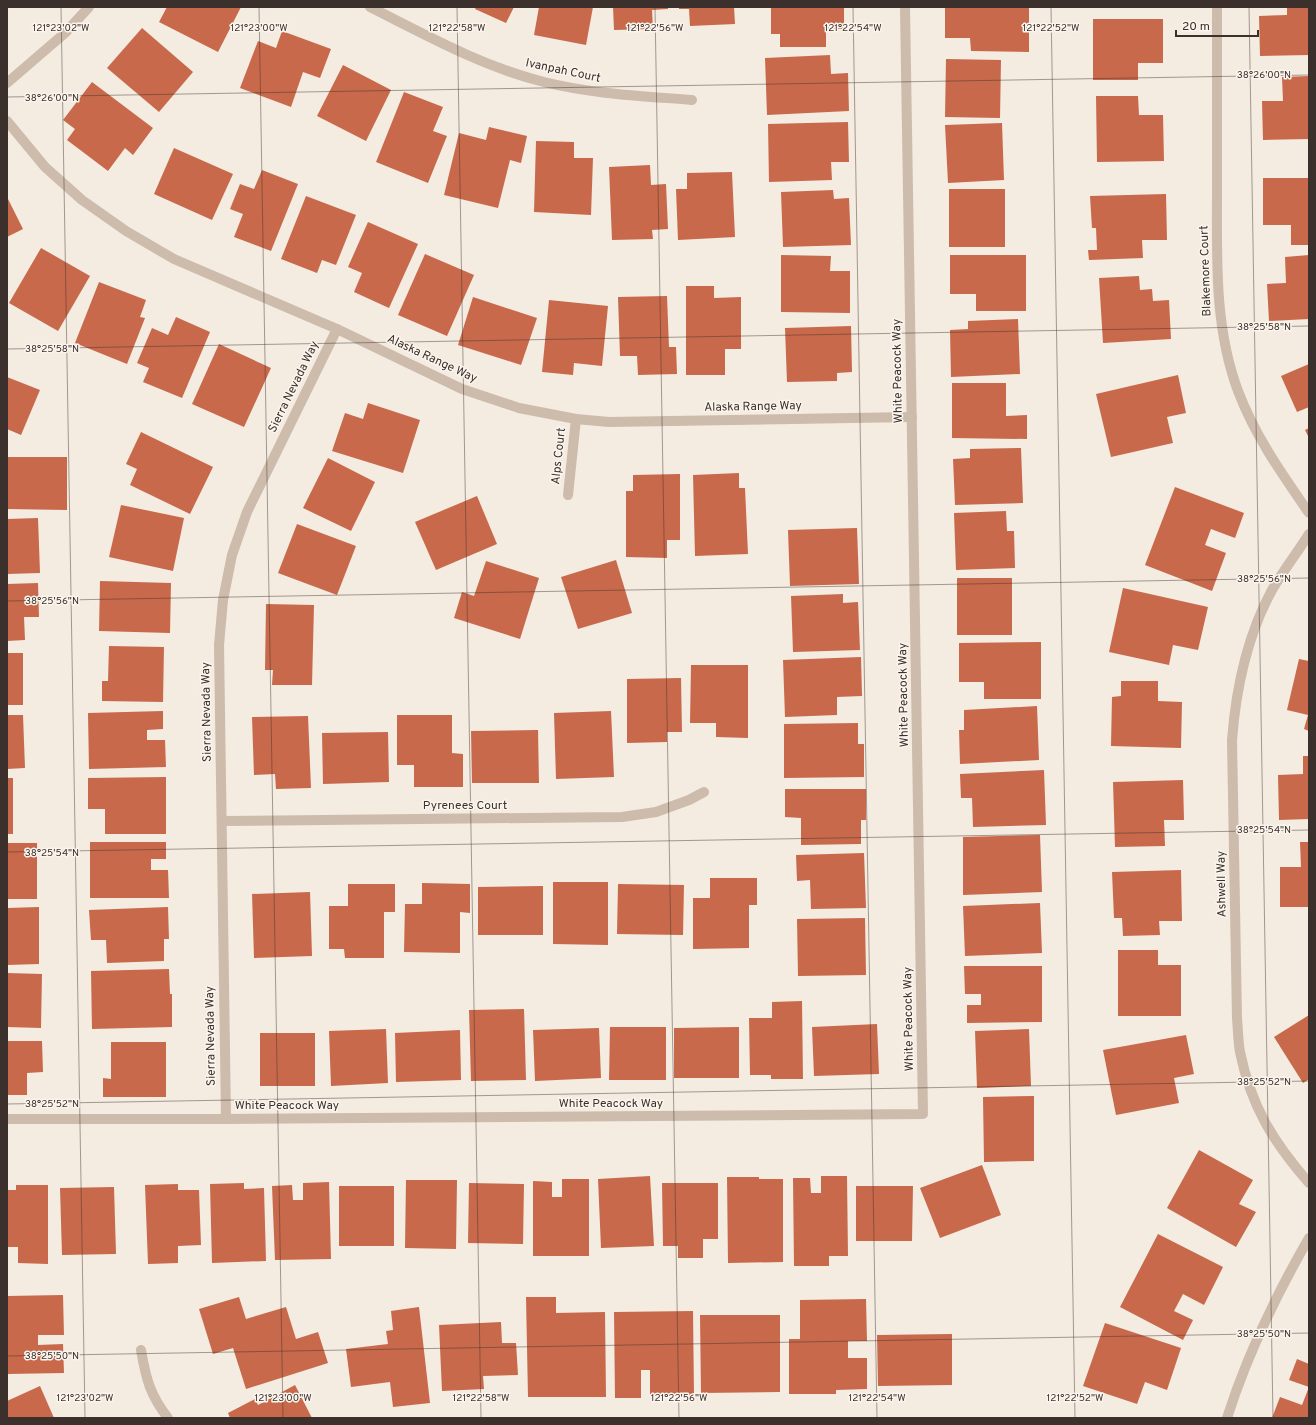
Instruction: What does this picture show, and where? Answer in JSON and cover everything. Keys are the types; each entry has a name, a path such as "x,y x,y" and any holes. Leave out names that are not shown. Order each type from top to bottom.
{"street":[{"path":"7,83 65,33 89,7"},
{"name":"Ivanpah Court","path":"370,7 458,51 515,74 544,82 604,93 692,100"},
{"name":"White Peacock Way","path":"7,1119 923,1114 905,7"},
{"name":"Blakemore Court","path":"1217,7 1217,273 1222,333 1231,369 1249,418 1271,457 1309,513"},
{"name":"Alaska Range Way","path":"7,121 50,171 82,200 126,231 174,258 337,329 462,389 519,408 576,419 609,422 912,417"},
{"name":"Sierra Nevada Way","path":"226,1119 219,645 223,600 232,555 247,512 337,329"},
{"name":"Alps Court","path":"568,495 576,419"},
{"name":"Ashwell Way","path":"1309,534 1272,592 1248,649 1240,678 1232,740 1237,1018 1240,1050 1247,1081 1258,1111 1274,1140 1309,1183"},
{"name":"Pyrenees Court","path":"222,821 622,818 656,812 689,800 704,792"},
{"path":"1227,1418 1260,1332 1278,1294 1309,1238"},
{"path":"141,1350 146,1378 157,1404 168,1418"}],"building":[{"path":"167,7 241,7 218,52 159,22"},
{"path":"476,7 514,7 506,23 475,9"},
{"path":"539,7 593,7 586,45 534,35"},
{"path":"613,7 668,7 668,9 652,10 653,29 614,30"},
{"path":"679,7 734,7 735,24 690,26 689,9 679,9"},
{"path":"771,7 844,7 844,29 826,29 826,47 780,47 780,34 771,34"},
{"path":"945,7 1029,7 1029,52 971,51 970,38 945,38"},
{"path":"1287,7 1309,7 1309,55 1260,56 1259,16 1287,15"},
{"path":"1093,19 1163,19 1163,63 1138,63 1138,80 1093,80"},
{"path":"142,28 193,72 159,112 107,68"},
{"path":"282,31 331,49 320,78 303,72 291,107 240,88 258,41 276,48"},
{"path":"830,55 831,74 848,73 849,111 767,115 765,58"},
{"path":"946,59 1001,60 1000,118 945,117"},
{"path":"343,65 391,90 366,141 317,116"},
{"path":"1309,76 1309,139 1263,140 1262,101 1283,101 1282,77"},
{"path":"92,82 153,128 133,155 125,148 108,171 67,140 75,129 63,120"},
{"path":"404,92 443,107 433,131 447,136 428,183 376,162"},
{"path":"1096,96 1138,96 1139,115 1163,115 1164,161 1097,162"},
{"path":"848,122 849,162 831,162 832,180 769,182 768,124"},
{"path":"1002,123 1004,180 948,183 945,125"},
{"path":"489,127 527,136 521,163 510,160 498,208 444,195 459,133 486,140"},
{"path":"536,141 574,142 574,158 593,158 591,215 534,212"},
{"path":"174,148 233,174 212,220 154,194"},
{"path":"650,165 651,185 666,184 668,229 652,230 653,239 612,240 609,167"},
{"path":"262,170 298,184 271,251 234,237 243,214 230,209 240,184 254,189"},
{"path":"732,172 735,237 678,240 676,189 687,189 687,173"},
{"path":"1263,178 1309,178 1309,245 1291,245 1291,225 1263,225"},
{"path":"949,189 1005,189 1005,247 949,247"},
{"path":"833,190 834,199 849,198 851,245 783,247 781,192"},
{"path":"1166,194 1167,240 1142,240 1143,258 1089,260 1088,250 1097,250 1096,228 1092,228 1090,196"},
{"path":"306,196 356,215 336,265 322,260 317,273 281,259"},
{"path":"7,197 23,229 7,237"},
{"path":"368,222 418,244 389,308 354,292 362,273 348,267"},
{"path":"41,248 90,276 58,331 9,303"},
{"path":"425,254 474,275 447,336 398,315"},
{"path":"781,255 831,256 830,271 850,271 850,313 781,312"},
{"path":"950,255 1026,255 1026,311 976,311 976,294 950,294"},
{"path":"1309,255 1309,319 1269,321 1267,284 1286,283 1285,257"},
{"path":"1139,276 1140,290 1152,289 1153,301 1169,300 1171,339 1103,343 1099,278"},
{"path":"99,282 146,300 140,317 145,318 127,364 75,343"},
{"path":"686,286 714,286 714,298 741,297 741,349 725,349 725,375 686,375"},
{"path":"667,296 669,347 676,347 677,374 638,375 637,356 620,356 618,297"},
{"path":"473,297 537,318 521,365 458,345"},
{"path":"549,300 608,306 602,366 574,363 573,375 542,372"},
{"path":"176,317 210,332 182,398 143,382 149,368 137,363 152,328 168,335"},
{"path":"1018,319 1020,374 951,377 950,330 968,329 968,321"},
{"path":"851,326 852,372 837,373 837,381 787,382 785,328"},
{"path":"219,344 271,368 244,427 192,404"},
{"path":"1309,364 1309,407 1297,412 1281,376"},
{"path":"1178,375 1186,413 1167,417 1173,443 1111,457 1096,394"},
{"path":"7,377 40,390 21,435 7,429"},
{"path":"952,383 1006,383 1006,416 1027,415 1027,439 952,438"},
{"path":"368,403 420,420 403,473 332,451 345,413 363,419"},
{"path":"1309,428 1309,438 1305,430"},
{"path":"141,432 213,467 190,514 130,485 137,469 126,464"},
{"path":"1021,448 1023,503 955,505 953,459 970,458 970,449"},
{"path":"7,457 67,457 67,510 7,509"},
{"path":"328,458 375,482 351,531 303,508"},
{"path":"739,473 739,488 745,488 748,554 695,556 693,475"},
{"path":"680,474 680,540 667,540 667,558 626,557 626,491 633,491 633,475"},
{"path":"1175,487 1244,513 1235,538 1211,529 1205,545 1226,553 1212,591 1145,565"},
{"path":"477,496 497,544 436,570 415,522"},
{"path":"121,505 184,518 173,571 109,557"},
{"path":"1006,511 1007,531 1014,531 1015,568 956,570 954,513"},
{"path":"38,518 40,573 7,574 7,519"},
{"path":"297,524 356,546 337,595 278,573"},
{"path":"857,528 859,584 790,586 788,530"},
{"path":"616,560 632,613 578,629 561,577"},
{"path":"486,561 539,578 520,639 454,618 462,592 474,596"},
{"path":"957,578 1012,578 1012,635 957,635"},
{"path":"100,581 171,583 170,633 99,631"},
{"path":"38,583 39,617 24,617 25,640 7,641 7,584"},
{"path":"1123,588 1208,607 1198,650 1173,645 1169,665 1109,652"},
{"path":"843,594 843,603 858,602 860,650 793,652 791,596"},
{"path":"266,604 314,605 312,685 272,685 273,670 265,670"},
{"path":"1041,642 1041,699 984,699 984,682 959,682 959,643"},
{"path":"109,646 164,647 163,702 102,701 102,681 108,681"},
{"path":"7,653 23,653 23,705 7,705"},
{"path":"861,657 862,696 837,697 837,715 785,717 783,660"},
{"path":"1299,659 1309,661 1309,731 1304,729 1308,715 1287,710"},
{"path":"691,665 748,665 748,738 716,737 716,723 690,723"},
{"path":"681,678 682,732 667,732 667,742 627,743 627,679"},
{"path":"1121,681 1158,681 1158,701 1182,702 1181,748 1111,746 1112,697 1121,696"},
{"path":"1037,706 1039,760 960,764 959,730 964,730 964,710"},
{"path":"163,711 163,729 147,730 147,740 165,740 166,767 89,769 88,713"},
{"path":"611,711 614,777 556,779 554,713"},
{"path":"7,715 23,715 25,768 7,769"},
{"path":"397,715 452,715 452,753 463,754 463,787 414,787 414,765 397,765"},
{"path":"308,716 311,788 276,789 275,774 254,775 252,717"},
{"path":"858,723 858,744 864,744 864,777 784,778 784,724"},
{"path":"538,730 539,783 472,783 471,731"},
{"path":"388,732 389,782 323,784 322,733"},
{"path":"1303,756 1309,756 1309,819 1279,820 1278,775 1303,774"},
{"path":"1044,770 1046,825 973,827 972,798 961,798 960,774"},
{"path":"166,777 166,834 105,834 105,809 88,809 88,778"},
{"path":"7,778 13,778 13,834 7,834"},
{"path":"1183,780 1184,820 1164,820 1165,846 1115,847 1113,782"},
{"path":"785,789 866,789 866,820 861,820 861,844 801,845 801,818 785,817"},
{"path":"1040,835 1042,892 963,895 963,837"},
{"path":"90,842 166,842 166,859 151,859 151,870 168,870 169,898 90,898"},
{"path":"1300,842 1309,842 1309,907 1280,907 1280,867 1301,867"},
{"path":"7,843 37,843 37,899 7,899"},
{"path":"864,853 866,908 811,909 810,880 797,881 796,855"},
{"path":"1181,870 1182,921 1159,921 1160,935 1123,936 1122,918 1114,918 1112,872"},
{"path":"710,878 757,878 757,905 749,905 749,948 693,949 693,898 710,898"},
{"path":"553,882 608,882 608,945 553,944"},
{"path":"422,883 470,884 470,913 460,912 460,953 404,952 405,904 422,904"},
{"path":"348,884 395,884 395,912 384,912 384,958 345,958 344,949 329,949 329,906 348,906"},
{"path":"618,884 684,885 683,935 617,934"},
{"path":"543,886 543,935 478,935 478,887"},
{"path":"310,892 312,956 254,958 252,894"},
{"path":"1040,903 1042,953 965,956 963,906"},
{"path":"39,907 39,964 7,965 7,908"},
{"path":"168,907 169,939 164,939 164,961 107,963 106,940 91,940 89,910"},
{"path":"865,918 866,975 798,976 797,919"},
{"path":"1118,950 1158,950 1158,965 1181,965 1181,1016 1118,1016"},
{"path":"964,966 1042,966 1042,1022 967,1023 967,1005 981,1005 981,994 965,994"},
{"path":"169,969 170,994 172,994 172,1027 92,1029 91,971"},
{"path":"7,973 42,974 41,1028 7,1027"},
{"path":"802,1001 803,1079 771,1079 771,1075 750,1075 749,1018 772,1018 772,1002"},
{"path":"524,1009 526,1080 471,1081 469,1010"},
{"path":"1309,1015 1309,1079 1303,1083 1274,1037"},
{"path":"877,1024 879,1074 814,1076 812,1027"},
{"path":"610,1027 666,1027 666,1080 609,1080"},
{"path":"739,1027 739,1078 674,1078 674,1028"},
{"path":"599,1028 601,1078 535,1081 533,1030"},
{"path":"386,1029 388,1083 331,1086 329,1031"},
{"path":"1029,1029 1031,1086 977,1088 975,1031"},
{"path":"460,1030 461,1080 396,1082 395,1033"},
{"path":"260,1033 315,1033 315,1086 260,1086"},
{"path":"1186,1035 1194,1074 1174,1078 1179,1103 1116,1115 1103,1050"},
{"path":"7,1041 42,1041 43,1072 27,1073 27,1095 7,1095"},
{"path":"111,1042 166,1042 166,1097 103,1097 103,1078 111,1079"},
{"path":"1034,1096 1034,1161 984,1162 983,1097"},
{"path":"1199,1150 1253,1180 1239,1204 1256,1212 1236,1247 1167,1208"},
{"path":"982,1165 1001,1215 940,1238 920,1188"},
{"path":"650,1176 654,1246 601,1248 598,1179"},
{"path":"821,1176 847,1176 848,1256 829,1256 829,1266 794,1266 793,1178 810,1178 811,1193 821,1193"},
{"path":"727,1177 783,1179 783,1262 728,1263"},
{"path":"562,1179 589,1179 589,1256 533,1256 533,1181 552,1182 552,1197 562,1197"},
{"path":"406,1180 457,1180 456,1249 405,1248"},
{"path":"329,1182 331,1259 275,1260 272,1186 292,1185 293,1200 303,1200 303,1183"},
{"path":"244,1183 244,1189 264,1188 266,1261 212,1263 210,1184"},
{"path":"469,1183 524,1184 523,1244 468,1243"},
{"path":"662,1183 718,1183 718,1239 703,1239 703,1258 678,1258 678,1246 663,1246"},
{"path":"178,1184 178,1190 199,1190 201,1245 178,1246 178,1263 148,1264 145,1185"},
{"path":"16,1185 48,1185 48,1264 18,1263 18,1247 7,1247 7,1190 16,1190"},
{"path":"339,1186 394,1186 394,1246 339,1246"},
{"path":"856,1186 913,1186 912,1241 856,1241"},
{"path":"114,1187 116,1254 62,1255 60,1188"},
{"path":"1158,1234 1223,1267 1204,1305 1183,1294 1174,1311 1193,1320 1183,1340 1120,1307"},
{"path":"63,1295 64,1335 38,1335 38,1345 63,1344 64,1373 7,1374 7,1296"},
{"path":"239,1297 246,1319 286,1307 296,1339 318,1332 328,1363 246,1389 233,1348 213,1354 199,1309"},
{"path":"526,1297 556,1297 556,1313 605,1312 606,1397 528,1397"},
{"path":"866,1299 867,1341 848,1341 848,1358 867,1358 867,1389 836,1390 836,1394 789,1394 789,1339 800,1339 800,1300"},
{"path":"419,1307 430,1403 393,1407 390,1382 351,1387 346,1349 388,1344 386,1331 393,1330 391,1311"},
{"path":"693,1311 694,1396 650,1396 650,1370 641,1370 641,1398 615,1398 614,1312"},
{"path":"700,1315 780,1315 780,1392 701,1393"},
{"path":"501,1322 502,1343 516,1343 518,1375 483,1376 484,1389 442,1391 439,1325"},
{"path":"1105,1323 1181,1348 1167,1390 1145,1382 1137,1404 1083,1386"},
{"path":"952,1334 952,1385 878,1386 877,1335"},
{"path":"1297,1359 1309,1364 1309,1387 1289,1380"},
{"path":"295,1385 312,1418 230,1418 228,1413 255,1399 258,1405"},
{"path":"40,1386 54,1418 7,1418 7,1401"},
{"path":"1309,1387 1309,1418 1272,1418 1280,1397 1302,1405"}]}
